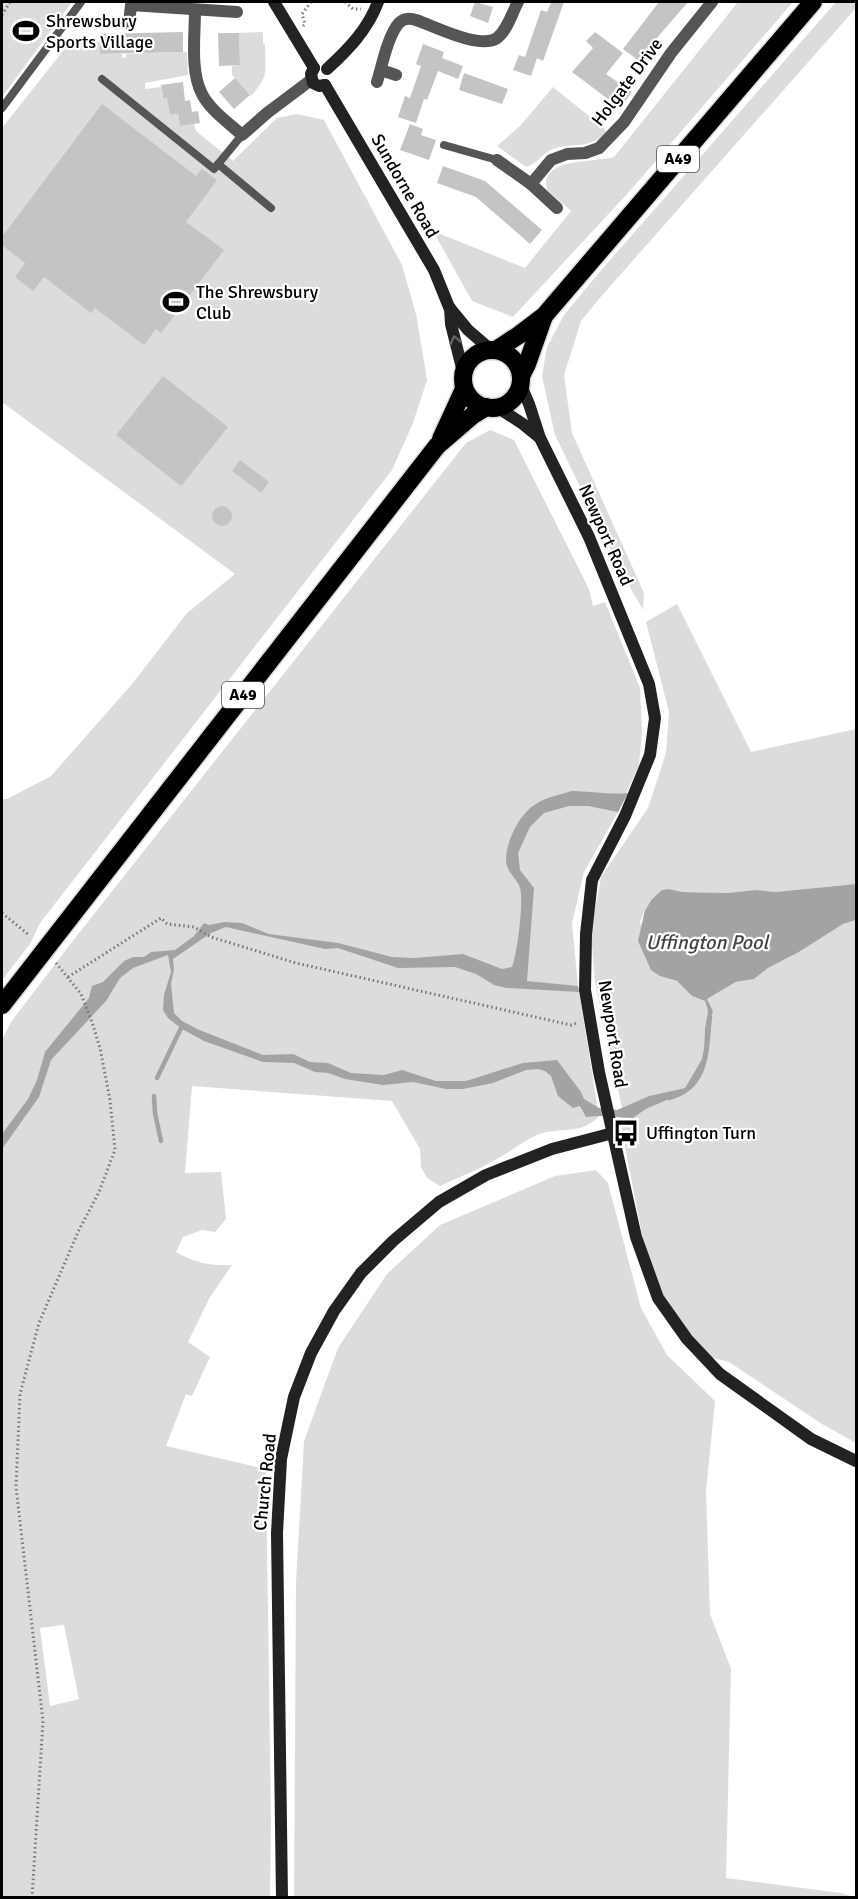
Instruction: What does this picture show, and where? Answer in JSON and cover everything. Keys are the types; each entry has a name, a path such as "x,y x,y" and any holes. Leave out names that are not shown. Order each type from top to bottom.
{"highway":[{"name":"A49","path":"493,350 519,335 544,316 813,2"},
{"name":"A49","path":"520,380 544,316"},
{"path":"493,350 510,356 519,368 520,380 515,396 504,405 492,407 473,401 464,380 470,359 482,351 493,350"},
{"name":"A49","path":"438,446 464,380"},
{"name":"A49","path":"2,1005 438,446 473,415 492,407"}],"main road":[{"path":"274,2 318,72 350,48 373,14 378,2"},
{"name":"Sundorne Road","path":"318,72 331,78 325,86 434,270 449,307 464,380"},
{"name":"Sundorne Road","path":"449,307 468,330 493,350"},
{"name":"Newport Road","path":"520,380 540,438 589,537 649,684 655,718 650,755 625,816 592,879 586,934 585,990 606,1102 640,1248 658,1298 687,1339 720,1374 811,1439 856,1461"},
{"name":"Newport Road","path":"492,407 524,424 540,438"},
{"name":"Church Road","path":"282,1898 277,1533 281,1459 294,1397 311,1353 334,1311 361,1273 393,1241 439,1202 486,1175 612,1129"}],"street":[{"path":"396,75 379,76 390,41 400,22 408,18 474,41 486,42 496,39 503,32 518,2"},
{"name":"Holgate Drive","path":"531,184 551,160 567,154 585,153 599,148 624,122 671,53 712,2"},
{"path":"129,24 131,5 237,12"},
{"path":"195,10 197,78 202,93 207,101 242,135 318,72"},
{"path":"498,160 531,184 557,208"}],"lane":[{"path":"2,108 81,2"},
{"path":"102,79 214,169 242,135"},
{"path":"444,145 498,160"},
{"path":"218,164 271,208"}],"path":[{"path":"2,15 10,2"},
{"path":"295,33 305,24 302,14 311,2"},
{"path":"345,2 353,9 363,9"},
{"path":"2,913 29,935"},
{"path":"68,977 161,918 167,924 195,927 211,937 296,963 571,1025 591,1022"},
{"path":"32,1898 43,1721 16,1487 20,1394 39,1323 99,1191 115,1150 110,1100 100,1048 84,1000 56,963"}],"shaded area":[{"name":"Shrewsbury Sports Village","path":"2,2 72,2 2,97"},
{"path":"738,2 793,2 628,193 513,317 472,301 433,231 525,268 571,211 547,190 547,179 551,172 570,163 614,157"},
{"path":"836,2 856,2 856,8 581,321 564,375 572,433 644,593 643,610 621,571 555,435 542,376 547,347 564,315 597,275"},
{"path":"263,32 266,67 261,83 251,96 232,75 232,66 240,65 239,33"},
{"name":"The Shrewsbury Club","path":"70,42 100,42 100,54 122,54 122,58 126,57 126,54 147,53 148,49 152,53 187,52 188,75 145,83 145,89 161,87 163,98 170,98 168,104 170,115 178,114 180,126 194,124 196,131 233,161 277,118 297,114 324,120 402,265 416,314 427,380 413,423 392,470 40,923 30,944 2,980 2,799 7,799 51,776 132,684 187,613 235,574 2,402 2,128"},
{"path":"553,87 606,132 594,141 553,149 526,167 497,146 520,126"},
{"path":"490,430 514,440 589,589 593,606 605,602 640,688 642,732 639,765 618,812 584,872 572,923 578,986 599,1116 586,1126 539,1134 489,1164 440,1186 427,1178 421,1167 420,1149 392,1101 192,1086 185,1173 221,1172 226,1219 215,1232 202,1230 183,1237 176,1252 203,1263 232,1265 210,1297 188,1342 210,1357 192,1396 186,1394 166,1446 266,1469 270,1897 2,1897 2,1040 11,1022 68,947 466,443","holes":["64,1625 79,1699 50,1706 40,1628"]},
{"path":"677,604 751,752 856,729 856,884 775,892 756,890 727,893 682,892 669,889 662,890 652,899 640,922 660,976 677,981 692,996 705,1001 708,1011 704,1048 702,1059 685,1088 649,1096 622,1108 595,982 591,931 601,877 648,808 666,753 669,712 646,622"},
{"path":"856,920 856,1443 822,1424 729,1362 713,1358 699,1347 662,1297 649,1270 619,1116 633,1118 646,1109 683,1093 709,1049 707,1031 713,1011 707,999 737,982 754,979 768,968 799,952 843,924"},
{"path":"596,1170 608,1183 641,1308 667,1355 715,1401 706,1491 710,1614 731,1669 726,1878 841,1893 854,1897 294,1897 296,1583 304,1441 338,1348 387,1274 440,1225 555,1176"}],"water":[{"name":"Uffington Pool","path":"571,791 628,793 618,812 588,806 569,806 544,813 530,827 518,853 520,870 534,888 527,981 578,986 579,992 506,988 455,967 398,968 338,948 325,949 226,927 211,933 173,959 171,984 174,1013 182,1021 197,1029 263,1055 293,1054 310,1062 328,1063 351,1073 384,1075 402,1070 436,1081 466,1081 523,1063 557,1060 584,1099 599,1108 617,1110 649,1096 685,1088 702,1059 704,1048 708,1011 705,1001 692,996 677,981 660,976 651,970 638,941 645,910 652,899 662,890 669,889 682,892 727,893 756,890 775,892 856,884 856,920 843,924 799,952 768,968 754,979 736,982 707,999 713,1011 707,1031 709,1049 693,1084 683,1093 646,1109 633,1118 586,1117 580,1106 573,1108 558,1096 551,1076 538,1069 526,1070 493,1083 463,1089 446,1089 413,1082 383,1085 315,1072 294,1063 263,1062 204,1041 168,1018 163,1010 164,995 171,972 168,955 133,968 120,978 106,1001 51,1060 39,1097 2,1149 2,1134 28,1099 37,1080 45,1052 89,998 92,986 103,982 124,961 133,957 144,957 151,952 175,950 194,936 204,923 209,925 224,922 242,923 269,934 338,943 392,957 414,958 463,954 502,969 512,967 519,928 521,895 519,884 506,864 508,844 519,821 530,808 544,800"}],"building":[{"path":"475,2 493,7 488,23 470,16"},
{"path":"551,2 564,2 543,61 537,58 531,76 513,70 519,55 525,57 541,10 547,12"},
{"path":"659,2 688,2 650,46 646,52 650,55 643,64 623,49"},
{"path":"183,32 183,52 100,54 100,34"},
{"path":"595,32 623,53 606,74 632,92 620,108 572,72 593,48 586,41"},
{"path":"218,33 239,33 240,65 219,66"},
{"path":"423,44 444,52 442,58 463,66 458,79 438,71 427,100 424,99 416,123 398,117 405,96 410,98 421,66 416,64"},
{"path":"464,73 508,89 502,104 459,90"},
{"path":"235,78 250,95 234,109 219,92"},
{"path":"183,82 185,101 190,100 192,112 198,111 200,123 180,126 178,114 170,115 167,98 163,98 161,85"},
{"path":"102,104 196,176 202,169 217,180 186,222 224,250 161,333 156,329 144,345 95,308 91,313 44,277 33,291 15,277 25,263 2,245 2,237"},
{"path":"410,124 423,129 421,135 436,140 429,160 400,150"},
{"path":"443,166 485,181 542,230 530,244 476,197 437,183"},
{"path":"163,376 228,427 181,486 116,435"},
{"path":"240,460 269,482 261,493 232,471"},
{"path":"218,506 226,506 232,512 232,520 226,526 218,526 212,520 212,512"}],"waterway":[{"path":"669,1098 692,1086 698,1077 706,1054 710,1017"},
{"path":"157,1078 182,1026"},
{"path":"154,1096 161,1141"}],"place":[{"name":"Shrewsbury Sports Village","path":"26,31"},
{"name":"The Shrewsbury Club","path":"176,302"},
{"name":"Uffington Turn","path":"626,1133"}]}
